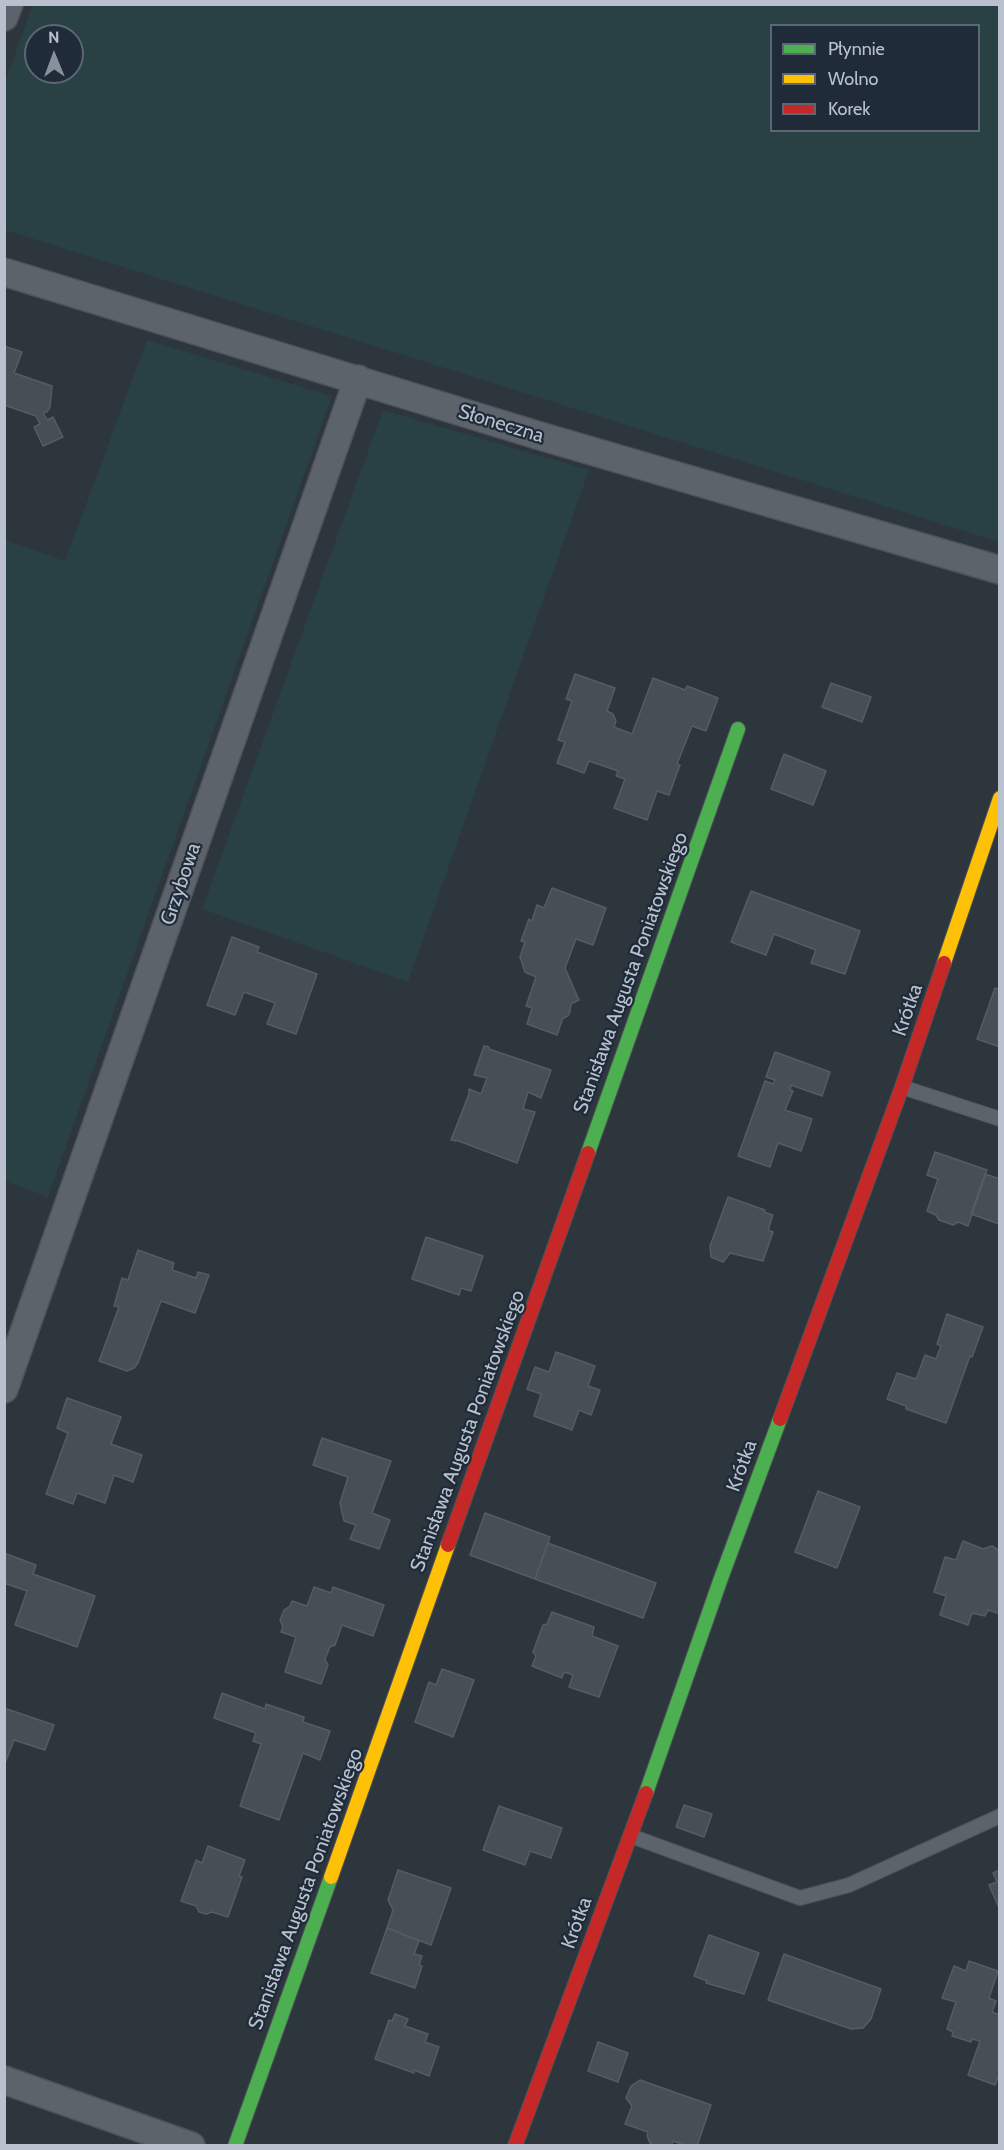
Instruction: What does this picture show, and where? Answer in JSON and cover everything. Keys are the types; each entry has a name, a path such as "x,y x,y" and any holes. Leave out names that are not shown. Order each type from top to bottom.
{"street":[{"path":"4,18 9,4"},
{"name":"Słoneczna","path":"4,272 552,439 999,570"},
{"name":"Grzybowa","path":"4,1389 358,379"},
{"name":"Stanisława Augusta Poniatowskiego","path":"235,2145 738,729"},
{"name":"Krótka","path":"515,2145 631,1836 720,1581 902,1087 999,798"},
{"path":"4,2080 190,2145"}],"lane":[{"path":"902,1087 999,1119"},
{"path":"631,1836 800,1898 849,1885 999,1816"}],"green space":[{"path":"33,4 999,5 999,542 5,230 5,82 24,29 24,84 84,84 84,24 26,24"},
{"path":"147,340 332,396 48,1197 5,1181 5,540 65,561"},
{"path":"383,410 589,470 408,982 202,909"}],"building":[{"path":"4,346 22,352 14,373 52,386 50,407 47,412 43,412 47,420 53,417 63,437 43,446 34,427 40,424 36,416 4,405"},
{"path":"575,674 615,688 607,711 613,714 616,721 614,727 632,734 653,678 685,690 687,686 718,698 706,731 692,726 677,764 680,765 669,795 657,791 647,820 614,808 625,779 616,776 618,771 589,761 584,773 557,763 565,742 558,740 572,701 566,699"},
{"path":"831,683 871,697 862,722 822,707"},
{"path":"784,754 826,771 813,805 771,789"},
{"path":"552,888 606,908 593,945 576,939 565,968 579,1000 571,1004 570,1012 563,1018 557,1035 527,1024 532,1008 526,1006 536,977 525,972 520,957 525,942 521,941 529,919 532,921 537,905 544,908"},
{"path":"751,891 860,931 845,974 811,963 816,950 774,934 766,955 731,942"},
{"path":"232,937 259,947 257,952 317,974 296,1034 267,1024 275,1003 244,992 235,1015 207,1005"},
{"path":"995,988 1000,990 1000,1047 977,1039"},
{"path":"484,1046 551,1070 541,1098 528,1092 523,1109 535,1112 517,1163 451,1140 469,1089 481,1094 487,1078 474,1075"},
{"path":"775,1052 830,1072 822,1096 791,1085 790,1090 793,1091 785,1110 812,1119 801,1151 778,1143 770,1167 738,1156 765,1081 773,1084 775,1080 766,1077"},
{"path":"935,1152 987,1170 968,1226 958,1222 953,1225 939,1220 936,1215 927,1211 938,1179 927,1175"},
{"path":"985,1174 1000,1179 999,1224 971,1214"},
{"path":"728,1197 773,1215 768,1230 773,1232 763,1261 730,1253 723,1262 711,1257 710,1246"},
{"path":"426,1237 483,1256 471,1291 461,1288 459,1295 412,1279"},
{"path":"138,1250 174,1263 172,1270 196,1278 198,1272 209,1275 195,1313 161,1301 138,1363 127,1371 99,1361 119,1307 114,1306 122,1278 128,1280"},
{"path":"947,1314 983,1327 946,1423 906,1409 906,1406 887,1399 897,1373 916,1379 925,1355 936,1359 941,1346 937,1344"},
{"path":"556,1352 595,1366 588,1386 600,1390 591,1415 579,1410 572,1430 534,1416 541,1394 527,1389 535,1367 549,1372"},
{"path":"67,1398 121,1417 111,1444 142,1455 133,1482 114,1475 105,1503 77,1493 73,1504 46,1494 68,1433 57,1428"},
{"path":"322,1438 391,1461 372,1513 390,1520 379,1549 350,1539 356,1525 344,1521 340,1503 348,1477 313,1465"},
{"path":"818,1491 860,1507 837,1568 795,1552"},
{"path":"485,1513 550,1537 535,1579 470,1555"},
{"path":"963,1541 983,1549 992,1546 1000,1551 1000,1614 988,1610 985,1616 972,1613 968,1625 940,1615 946,1596 934,1592 945,1557 956,1560"},
{"path":"548,1543 656,1583 643,1618 535,1579"},
{"path":"4,1553 36,1565 33,1574 95,1596 77,1647 15,1625 27,1591 4,1583"},
{"path":"314,1587 331,1593 333,1587 384,1605 373,1636 342,1625 335,1645 330,1647 325,1659 328,1665 321,1684 285,1672 296,1637 281,1632 283,1627 280,1620 284,1610 290,1606 292,1601 307,1606"},
{"path":"552,1612 594,1627 592,1636 618,1646 599,1697 569,1687 573,1675 564,1672 562,1678 532,1666 536,1656 533,1652 543,1625 547,1624"},
{"path":"442,1669 474,1680 453,1737 415,1722 429,1682 436,1685"},
{"path":"222,1693 265,1709 266,1704 304,1717 303,1722 330,1731 320,1760 303,1753 279,1820 240,1806 261,1744 253,1741 256,1733 214,1718"},
{"path":"4,1708 54,1725 45,1750 14,1740 4,1766"},
{"path":"684,1805 712,1814 704,1837 676,1827"},
{"path":"499,1806 562,1828 551,1858 530,1851 525,1865 483,1850"},
{"path":"208,1846 245,1860 239,1876 242,1877 228,1917 212,1912 206,1914 199,1912 196,1906 181,1901 196,1860 202,1863"},
{"path":"398,1870 451,1888 431,1945 387,1928 393,1910 388,1900"},
{"path":"1000,1870 1000,1910 989,1885 997,1882 993,1873"},
{"path":"387,1928 419,1941 414,1954 422,1956 419,1965 422,1966 415,1988 371,1973"},
{"path":"709,1935 759,1953 744,1994 706,1983 707,1981 694,1976"},
{"path":"784,1954 881,1989 871,2019 863,2028 851,2029 768,2000"},
{"path":"969,1961 998,1971 989,1998 996,2001 992,2012 1000,2015 1000,2072 995,2085 968,2075 980,2041 972,2039 971,2042 952,2036 953,2032 947,2029 956,2002 942,1998 954,1966 966,1971"},
{"path":"395,2014 408,2019 405,2026 428,2034 425,2042 439,2047 429,2076 375,2059 389,2020 392,2021"},
{"path":"598,2042 628,2053 618,2082 588,2071"},
{"path":"640,2080 711,2105 697,2146 687,2146 673,2141 671,2146 655,2146 650,2143 648,2132 625,2124 632,2106 626,2098 631,2086"}],"traffic: fast":[{"path":"588,1153 738,729"},
{"path":"646,1793 720,1581 780,1419"},
{"path":"235,2146 331,1877"}],"traffic: slow":[{"path":"944,963 1000,798"},
{"path":"331,1877 448,1545"}],"traffic: jam":[{"path":"780,1419 902,1087 944,963"},
{"path":"448,1545 588,1153"},
{"path":"515,2146 646,1793"}]}
